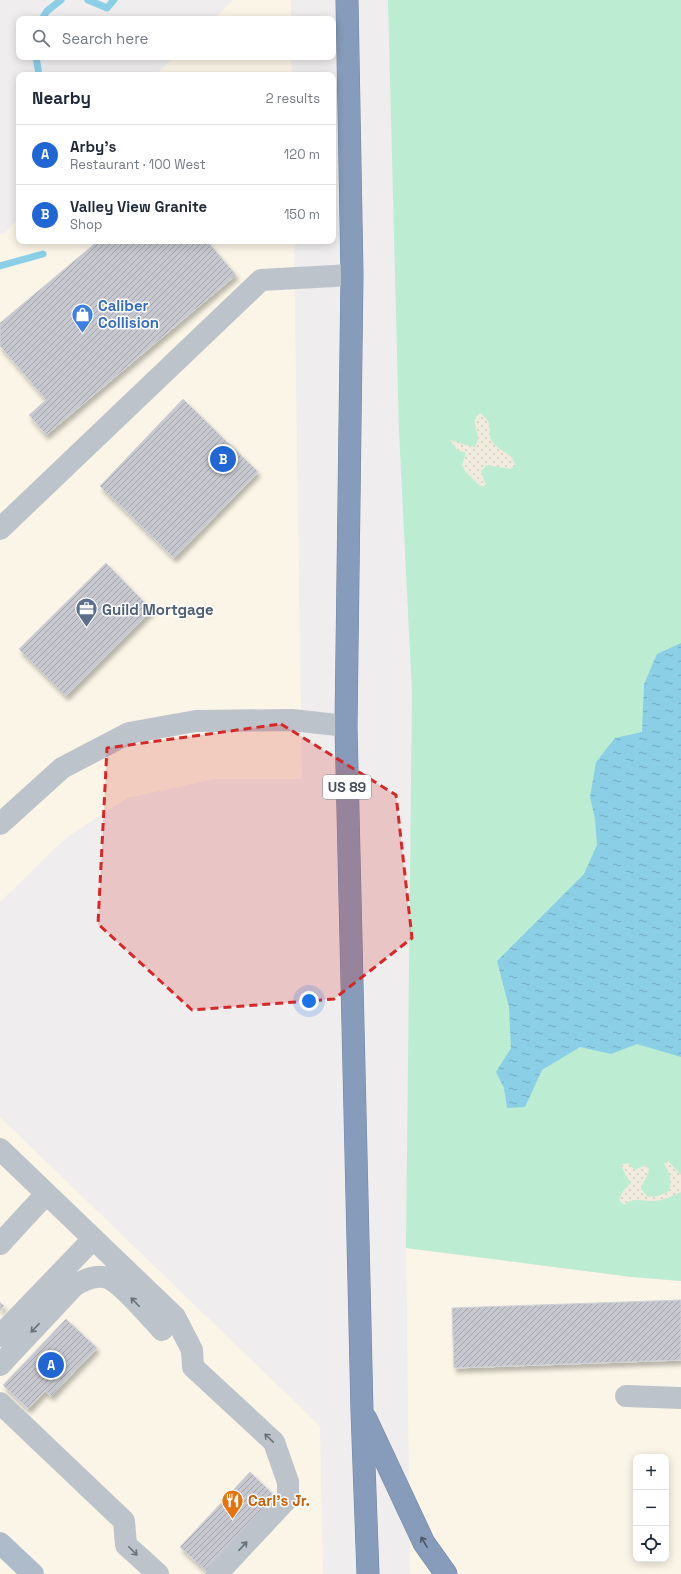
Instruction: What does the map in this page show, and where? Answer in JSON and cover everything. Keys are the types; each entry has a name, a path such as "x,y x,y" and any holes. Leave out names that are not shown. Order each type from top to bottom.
{"highway":[{"name":"US 89","path":"347,0 352,275 346,726 362,1411 368,1574"},
{"path":"362,1411 424,1543 446,1574"}],"main road":[{"path":"0,1543 33,1574"}],"street":[{"path":"0,529 261,280 352,275"},
{"path":"0,824 62,768 129,733 196,721 292,720 346,726"},
{"path":"0,1149 174,1317 192,1350 193,1367 274,1442 288,1482 288,1498 217,1574"},
{"path":"0,1244 46,1194"},
{"path":"0,1336 93,1239"},
{"path":"0,1366 75,1285 90,1277 108,1278 123,1289 162,1330"},
{"path":"626,1396 681,1398"},
{"path":"0,1402 124,1521 126,1545 158,1574"}],"highlighted area":[{"path":"281,724 396,795 412,938 334,999 192,1010 98,924 107,748"}],"shaded area":[{"path":"233,0 291,0 291,16 217,16"},
{"path":"171,60 291,60 292,72 159,72"},
{"path":"16,220 16,244 294,244 302,779 214,779 127,798 66,838 0,902 0,234 5,233"},
{"path":"0,1117 320,1426 323,1574 0,1574"},
{"path":"406,1248 632,1277 681,1281 681,1574 410,1574"}],"green space":[{"path":"388,0 681,0 681,1281 632,1277 406,1248 412,692 399,431"}],"sand":[{"path":"480,413 490,426 490,436 493,443 511,457 516,465 510,469 487,465 481,471 486,486 480,486 465,471 462,465 466,453 457,450 450,440 475,447 478,437 475,418"},
{"path":"668,1161 681,1175 681,1192 661,1200 635,1200 624,1205 619,1200 623,1191 631,1183 621,1165 628,1163 635,1170 645,1165 649,1169 641,1189 648,1197 658,1196 669,1191 670,1177 664,1164"}],"water":[{"path":"681,643 681,1057 637,1044 611,1054 580,1047 542,1070 525,1107 507,1108 504,1088 496,1072 511,1048 509,1007 497,961 584,874 597,845 595,819 590,797 596,762 615,738 642,732 644,684 657,654"}],"building":[{"name":"Caliber Collision","path":"94,244 210,244 236,275 46,435 29,415 46,400 0,346 0,323"},
{"path":"183,399 258,472 174,558 100,486"},
{"name":"Guild Mortgage","path":"106,563 152,610 66,696 19,649"},
{"path":"681,1300 681,1360 454,1368 452,1308"},
{"path":"0,1302 4,1306 0,1311"},
{"path":"66,1319 97,1348 51,1396 45,1391 28,1409 3,1385"},
{"path":"250,1472 279,1500 209,1574 180,1547"}],"waterway":[{"path":"44,16 47,11 61,0"},
{"path":"88,0 107,8 114,0"},
{"path":"36,60 38,72"},
{"path":"0,266 43,254"}],"place":[{"name":"Caliber Collision","path":"83,334"},
{"name":"Valley View Granite","path":"223,459"},
{"name":"Guild Mortgage","path":"86,628"},
{"name":"Arby's","path":"51,1365"},
{"name":"Carl's Jr.","path":"233,1520"}]}
